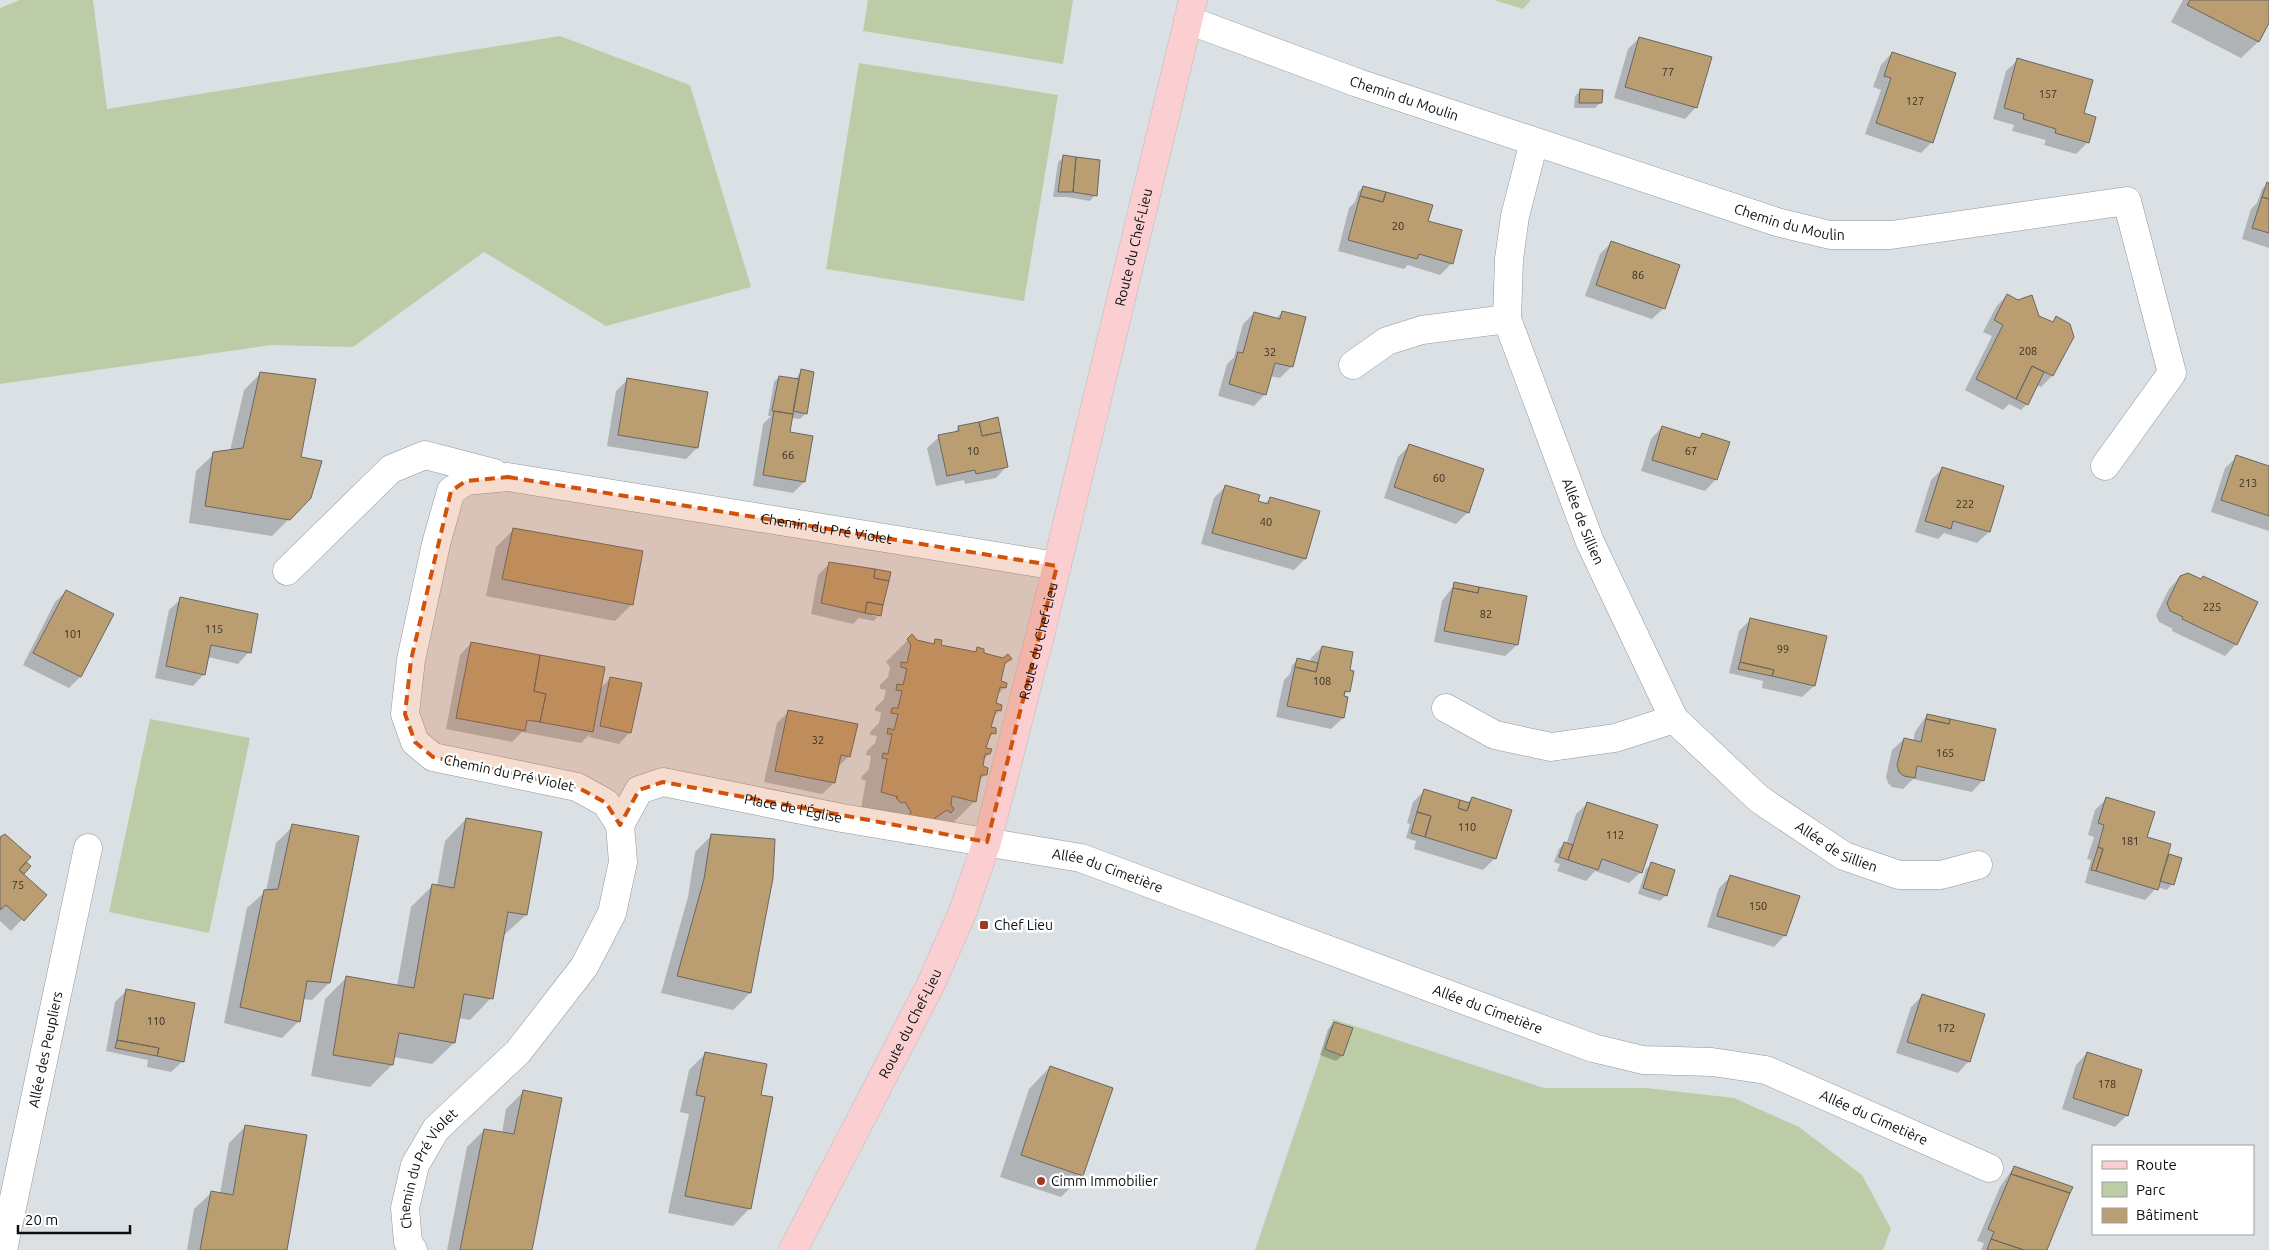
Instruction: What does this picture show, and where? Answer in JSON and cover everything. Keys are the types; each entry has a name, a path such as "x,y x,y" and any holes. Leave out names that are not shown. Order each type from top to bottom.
{"main road":[{"name":"Route du Chef-Lieu","path":"793,1250 931,984 963,911 986,842 1057,566 1191,10"}],"street":[{"name":"Chemin du Moulin","path":"1191,10 1358,83 1777,222 1830,234 1891,235 2127,201 2172,373 2104,466"},
{"name":"Allée de Sillien","path":"1534,142 1515,216 1509,259 1507,319 1590,542 1674,719 1760,799 1844,856 1899,875 1941,875 1978,865"},
{"path":"1353,365 1387,342 1422,330 1507,319"},
{"name":"Chemin du Pré Violet","path":"288,571 392,469 425,455 508,477 1057,566"},
{"name":"Chemin du Pré Violet","path":"413,1250 408,1242 405,1208 415,1165 436,1129 518,1052 584,967 612,913 623,862 620,825 606,803 577,787 433,757 416,742 405,714 411,660 436,544 451,491 466,481 508,477"},
{"path":"1446,708 1494,735 1551,747 1615,738 1674,719"},
{"name":"Place de l'Église","path":"620,825 639,790 662,782 842,818 986,842"},
{"name":"Allée du Cimetière","path":"986,842 1081,858 1593,1048 1643,1060 1712,1062 1766,1070 1989,1168"},
{"name":"Allée des Peupliers","path":"3,1250 88,848"}],"highlighted area":[{"path":"508,477 1057,566 987,842 663,782 639,790 620,825 606,803 577,787 433,757 415,742 405,714 411,660 451,491 466,481"}],"green space":[{"path":"20,0 93,0 107,109 560,36 690,85 751,287 606,326 484,252 353,347 271,345 0,384 0,8"},
{"path":"868,0 1073,0 1063,64 863,31"},
{"path":"1494,0 1531,0 1523,9"},
{"path":"859,63 1058,95 1024,301 826,269"},
{"path":"150,719 250,738 209,933 109,912"},
{"path":"1333,1019 1544,1088 1646,1088 1734,1098 1799,1127 1862,1175 1891,1229 1883,1250 1255,1250"}],"building":[{"path":"2190,0 2269,0 2269,23 2259,42 2187,5"},
{"path":"1639,37 1712,57 1697,108 1625,87"},
{"path":"1892,52 1956,73 1933,143 1876,123 1891,78 1884,76"},
{"path":"2017,58 2093,80 2084,113 2096,117 2089,143 2055,133 2056,129 2023,119 2024,114 2004,108"},
{"path":"1580,89 1603,90 1602,103 1579,103"},
{"path":"1063,155 1076,157 1073,192 1058,192"},
{"path":"1076,157 1100,160 1097,196 1073,192"},
{"path":"2267,182 2269,183 2269,199 2262,197"},
{"path":"1363,186 1386,192 1383,202 1360,196"},
{"path":"1386,192 1433,205 1428,221 1462,230 1453,264 1419,254 1417,259 1348,240 1360,196 1383,202"},
{"path":"2262,197 2269,199 2269,233 2252,228"},
{"path":"1611,241 1680,265 1665,309 1596,285"},
{"path":"2007,294 2018,300 2032,295 2039,316 2053,322 2056,316 2070,324 2074,337 2053,376 2032,366 2016,399 1976,379 2003,325 1994,320"},
{"path":"1282,311 1306,317 1293,367 1275,363 1266,395 1229,384 1238,352 1243,353 1254,312 1280,319"},
{"path":"2032,366 2044,372 2028,405 2016,399"},
{"path":"801,369 814,372 807,414 793,411"},
{"path":"260,372 316,379 301,457 322,461 311,498 290,520 205,506 213,452 243,448"},
{"path":"779,376 799,379 793,414 772,411"},
{"path":"627,378 708,392 698,448 618,435"},
{"path":"774,411 793,414 790,432 813,436 805,482 763,475"},
{"path":"998,417 1001,432 982,436 979,422"},
{"path":"979,422 982,436 1001,432 1008,467 976,474 975,470 947,476 938,435 959,431 958,426"},
{"path":"1662,426 1700,438 1702,433 1730,442 1717,480 1652,460"},
{"path":"1409,444 1484,469 1469,513 1394,487"},
{"path":"2236,455 2269,466 2269,516 2221,500"},
{"path":"1942,467 2004,486 1990,532 1953,521 1951,529 1925,521"},
{"path":"1225,485 1260,495 1258,501 1268,504 1270,497 1320,511 1306,559 1212,533"},
{"path":"513,528 643,551 633,605 502,579"},
{"path":"829,562 875,569 874,578 889,581 883,605 867,602 865,613 821,603"},
{"path":"875,569 891,572 889,581 874,578"},
{"path":"2188,573 2201,579 2203,576 2258,602 2237,645 2182,619 2183,617 2170,611 2167,603 2180,576"},
{"path":"1454,582 1479,587 1478,593 1453,588"},
{"path":"1479,587 1527,596 1518,645 1444,631 1453,588 1478,593"},
{"path":"66,590 114,614 81,677 33,653"},
{"path":"180,597 258,614 251,653 211,645 205,675 166,666"},
{"path":"867,602 883,605 881,616 865,613"},
{"path":"1750,618 1827,636 1815,686 1772,676 1774,670 1740,662"},
{"path":"912,634 917,640 934,644 935,639 942,640 941,645 976,652 977,647 984,649 984,653 1003,658 1008,654 1012,659 1005,663 1001,681 1007,683 1006,688 1000,687 996,703 1002,705 1001,711 996,710 991,727 996,728 996,734 991,733 986,748 992,749 990,754 985,754 983,766 988,768 987,775 981,775 976,802 952,796 951,805 954,809 951,813 947,810 935,818 936,824 918,816 913,820 909,816 911,812 905,802 901,803 896,798 898,797 881,792 887,759 882,758 883,753 888,754 892,734 887,734 888,728 894,730 898,714 891,713 892,708 898,708 902,691 896,690 897,684 903,685 907,669 901,667 901,662 907,663 911,645 907,639"},
{"path":"471,642 540,655 534,691 546,694 540,722 527,720 525,731 456,718"},
{"path":"1322,646 1353,652 1350,670 1354,671 1350,692 1345,691 1344,696 1348,697 1344,718 1287,706 1295,667 1316,672"},
{"path":"540,655 605,667 593,732 540,722 546,694 534,691"},
{"path":"1297,658 1318,663 1316,672 1295,667"},
{"path":"1740,662 1774,670 1772,676 1738,669"},
{"path":"610,677 642,683 631,733 600,726"},
{"path":"788,710 858,724 850,757 841,755 835,783 775,771"},
{"path":"1927,714 1950,719 1949,724 1926,719"},
{"path":"1926,719 1949,724 1950,719 1996,729 1984,781 1917,766 1915,778 1904,776 1899,772 1897,765 1904,738 1921,742"},
{"path":"1424,789 1460,800 1458,808 1467,811 1472,797 1512,810 1496,859 1425,837 1431,816 1417,812"},
{"path":"2106,797 2155,812 2147,837 2171,844 2158,890 2096,871 2103,849 2098,847 2104,825 2098,823"},
{"path":"1460,800 1470,803 1467,811 1458,808"},
{"path":"1587,802 1658,825 1642,873 1602,859 1598,870 1568,860"},
{"path":"1417,812 1431,816 1425,837 1411,833"},
{"path":"466,818 542,832 527,915 508,912 493,999 464,994 455,1043 399,1033 393,1065 333,1055 346,976 414,988 432,884 454,888"},
{"path":"292,824 359,836 330,983 307,981 300,1022 240,1007 264,890 278,889"},
{"path":"5,834 31,857 19,870 47,895 24,921 6,905 0,910 0,837"},
{"path":"711,834 775,839 773,878 751,993 677,976 704,879"},
{"path":"1564,842 1573,845 1568,860 1559,857"},
{"path":"2098,847 2103,849 2096,871 2091,870"},
{"path":"2169,854 2182,858 2174,885 2160,881"},
{"path":"26,862 31,866 24,874 19,870"},
{"path":"1651,862 1675,870 1667,896 1643,888"},
{"path":"1730,875 1800,896 1786,936 1717,916"},
{"path":"126,989 195,1003 184,1062 157,1056 159,1048 117,1040"},
{"path":"1922,994 1985,1014 1970,1062 1907,1042"},
{"path":"1334,1022 1353,1028 1343,1056 1325,1049"},
{"path":"117,1040 159,1048 157,1056 115,1048"},
{"path":"705,1052 767,1064 761,1095 773,1097 751,1209 685,1196 705,1097 696,1095"},
{"path":"2087,1052 2142,1070 2128,1116 2073,1098"},
{"path":"1050,1066 1113,1088 1083,1176 1021,1155"},
{"path":"523,1090 562,1098 532,1250 460,1250 484,1129 514,1134"},
{"path":"245,1125 307,1135 287,1250 200,1250 211,1191 233,1195"},
{"path":"2014,1166 2073,1187 2070,1193 2011,1174"},
{"path":"2011,1174 2070,1193 2047,1250 2024,1250 1991,1239 1994,1232 1988,1229"},
{"path":"1991,1239 2024,1250 1987,1250"}],"place":[{"name":"Chef Lieu","path":"984,925"},
{"name":"Cimm Immobilier","path":"1041,1181"}]}
